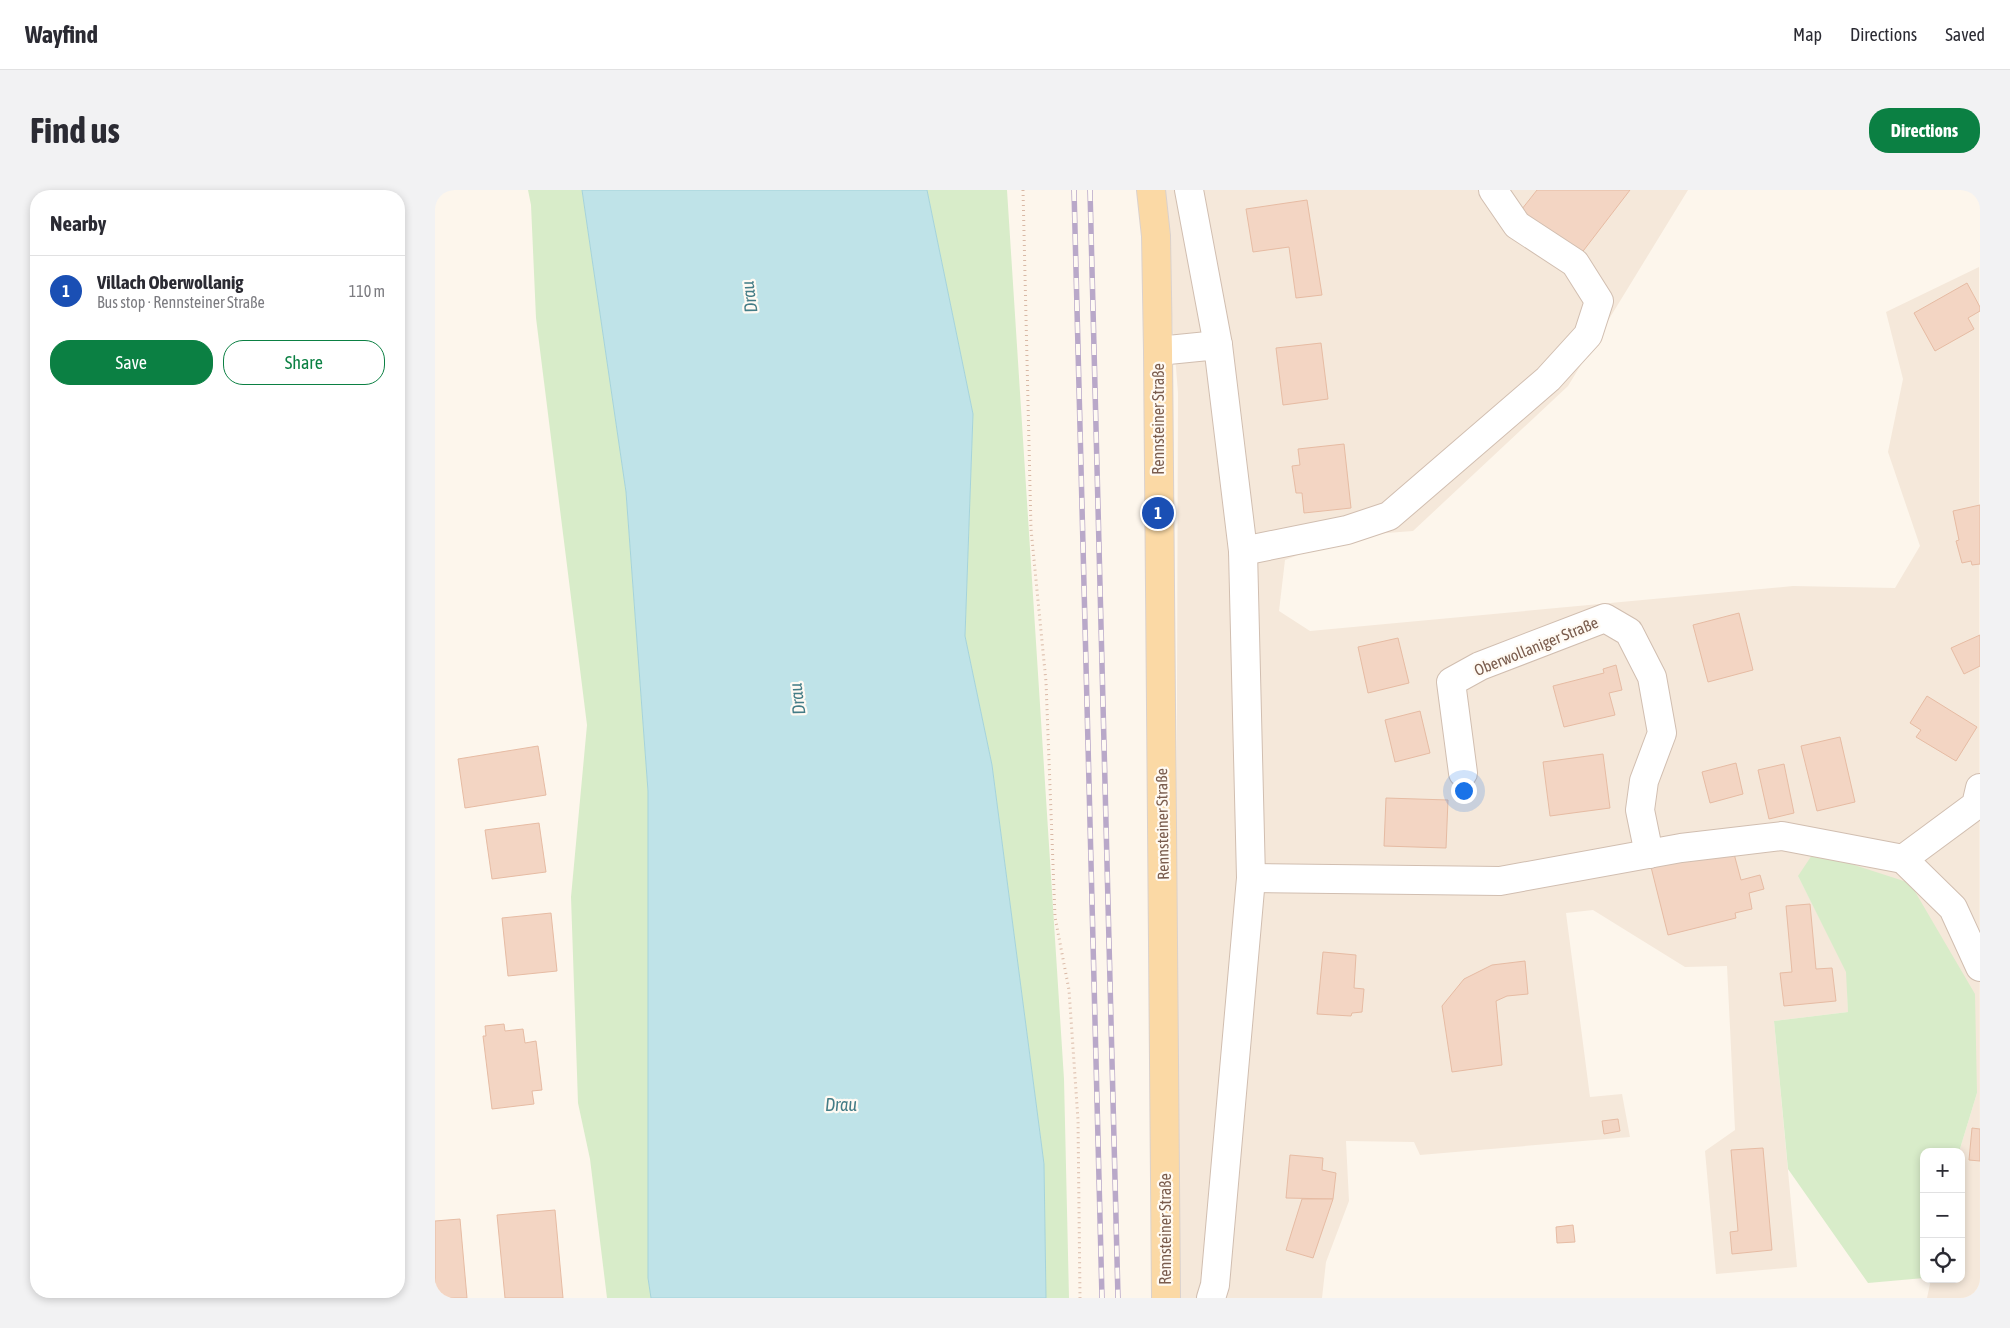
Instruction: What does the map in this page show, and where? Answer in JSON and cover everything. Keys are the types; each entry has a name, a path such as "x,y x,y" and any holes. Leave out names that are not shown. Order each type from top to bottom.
{"main road":[{"name":"Rennsteiner Straße","path":"1151,190 1155,236 1158,351 1166,1298"}],"street":[{"path":"1189,190 1218,346 1243,551 1251,878 1215,1284 1211,1298"},
{"path":"1243,551 1347,530 1389,516 1548,379 1589,335 1599,301 1575,263 1517,225 1493,190"},
{"name":"Rennsteiner Straße","path":"1158,351 1218,346"},
{"name":"Oberwollaniger Straße","path":"1463,773 1451,682 1480,666 1605,618 1629,632 1652,677 1662,733 1644,781 1640,810 1649,854"},
{"path":"1903,858 1976,805 1980,788"},
{"path":"1251,878 1501,881 1681,848 1782,836 1903,858 1953,908 1980,967"}],"path":[{"path":"1023,190 1031,529 1046,682 1055,917 1069,990 1078,1120 1080,1298"}],"shaded area":[{"path":"1162,190 1688,190 1568,386 1413,531 1348,536 1285,560 1279,611 1310,631 1793,586 1895,588 1920,546 1888,452 1903,379 1886,312 1979,267 1980,1298 1927,1298 1930,1283 1965,1283 1965,1148 1960,1148 1977,1093 1798,876 1847,972 1848,1012 1774,1021 1797,1267 1716,1274 1705,1151 1735,1130 1727,966 1685,967 1593,910 1566,913 1590,1097 1622,1094 1630,1137 1420,1155 1414,1142 1346,1141 1349,1201 1326,1262 1322,1298 1175,1298 1178,393"}],"green space":[{"path":"528,190 582,190 626,492 648,791 648,1278 651,1298 607,1298 590,1159 578,1103 571,897 587,725 536,318 531,205"},
{"path":"927,190 1007,190 1064,1079 1069,1298 1046,1298 1044,1164 992,765 965,636 973,414"},
{"path":"1814,852 1910,883 1975,994 1977,1093 1960,1148 1920,1148 1920,1278 1868,1283 1788,1169 1774,1021 1848,1012 1846,972 1798,876"}],"water":[{"name":"Drau","path":"582,190 927,190 973,414 965,636 992,765 1044,1164 1046,1298 651,1298 648,1278 648,791 626,492"}],"building":[{"path":"1537,190 1630,190 1577,259 1518,214"},
{"path":"1307,200 1322,295 1296,298 1289,247 1253,252 1246,209"},
{"path":"1967,283 1980,307 1980,311 1968,318 1974,329 1935,351 1914,313"},
{"path":"1321,343 1328,399 1283,405 1276,348"},
{"path":"1344,444 1351,508 1304,513 1302,493 1296,493 1292,466 1300,465 1298,449"},
{"path":"1980,505 1980,564 1972,565 1971,561 1962,563 1956,541 1959,540 1953,511"},
{"path":"1739,613 1753,670 1708,682 1693,625"},
{"path":"1980,635 1980,666 1964,674 1951,648"},
{"path":"1398,638 1409,683 1368,693 1358,647"},
{"path":"1616,665 1622,690 1609,693 1615,715 1564,727 1553,686 1604,673 1603,669"},
{"path":"1927,696 1977,727 1956,761 1916,737 1921,730 1910,723"},
{"path":"1420,711 1430,753 1395,762 1385,720"},
{"path":"1840,737 1855,802 1817,811 1801,746"},
{"path":"538,746 546,795 465,808 458,759"},
{"path":"1603,754 1610,808 1550,816 1543,762"},
{"path":"1736,763 1743,794 1710,803 1702,772"},
{"path":"1784,764 1794,813 1769,819 1758,770"},
{"path":"1386,798 1448,800 1446,848 1384,846"},
{"path":"539,823 546,872 492,879 485,830"},
{"path":"1733,850 1741,880 1760,875 1764,889 1749,893 1752,909 1735,913 1736,918 1668,935 1651,867"},
{"path":"1810,904 1816,969 1832,968 1836,1001 1784,1006 1780,973 1792,972 1786,906"},
{"path":"551,913 557,971 508,976 502,918"},
{"path":"1323,952 1356,955 1354,988 1364,989 1362,1012 1352,1013 1351,1016 1317,1014"},
{"path":"1525,961 1528,994 1507,996 1496,1001 1502,1065 1452,1072 1442,1006 1464,979 1492,965"},
{"path":"504,1024 505,1031 523,1029 525,1043 536,1041 542,1090 532,1091 534,1104 492,1109 483,1036 486,1036 485,1026"},
{"path":"1618,1119 1620,1131 1604,1134 1602,1121"},
{"path":"1972,1128 1980,1129 1980,1161 1969,1160"},
{"path":"1763,1148 1772,1250 1732,1254 1730,1232 1738,1231 1731,1150"},
{"path":"1290,1155 1323,1158 1322,1170 1336,1173 1333,1199 1286,1198"},
{"path":"1302,1199 1333,1199 1313,1258 1286,1250"},
{"path":"555,1210 563,1298 505,1298 497,1215"},
{"path":"460,1219 467,1298 435,1298 435,1221"},
{"path":"1573,1225 1575,1242 1557,1243 1556,1227"}],"railway":[{"path":"1074,190 1102,1298"},
{"path":"1090,190 1118,1298"}],"place":[{"name":"Villach Oberwollanig","path":"1158,513"}]}
